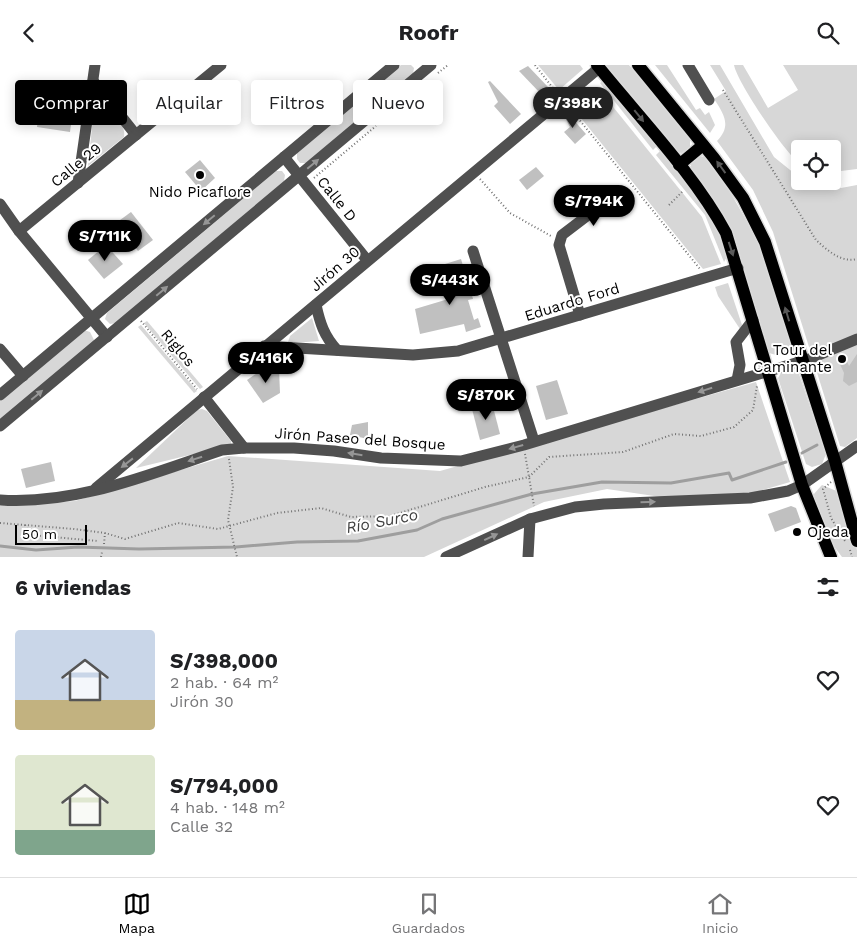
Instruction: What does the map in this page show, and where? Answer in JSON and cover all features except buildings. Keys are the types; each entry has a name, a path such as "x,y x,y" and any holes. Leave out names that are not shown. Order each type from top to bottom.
{"main road":[{"path":"638,65 743,198 765,242 801,361 835,461 851,544"},
{"path":"598,66 679,165 715,212 726,233 753,320 763,372 802,485 830,557"},
{"path":"679,165 703,145"}],"street":[{"path":"92,80 95,65"},
{"name":"Calle 29","path":"19,231 221,65"},
{"path":"0,395 394,65"},
{"path":"688,65 709,100"},
{"name":"Jirón 30","path":"90,492 562,99 598,66"},
{"path":"0,426 299,176 426,67"},
{"path":"127,124 136,135"},
{"path":"78,183 86,125"},
{"name":"Calle D","path":"284,157 367,260"},
{"path":"580,315 557,239 600,206 616,201"},
{"path":"0,205 19,231 107,337"},
{"path":"473,251 501,339 529,443"},
{"name":"Eduardo Ford","path":"264,346 413,355 458,351 738,268"},
{"path":"316,305 327,339 337,350"},
{"path":"737,380 740,365 736,342 753,320"},
{"name":"Jirón Paseo del Bosque","path":"0,500 33,500 90,492 222,450 244,448 334,451 419,461 461,461 529,443 801,361 857,339"},
{"path":"0,349 22,376"},
{"path":"204,397 244,448"},
{"path":"446,557 530,519 575,507 604,503 750,499 788,491 802,485 857,446"},
{"path":"528,557 530,519"}],"path":[{"path":"535,65 703,273"},
{"path":"722,91 816,240 831,253 849,261 857,259"},
{"path":"480,179 510,213 557,239"},
{"path":"669,205 683,191"},
{"name":"Riglos","path":"135,314 204,397"},
{"path":"0,523 105,533 125,539 178,523 218,529 277,513 321,508 351,517 390,516 485,487 529,477 550,457 623,453 674,434 701,436 734,427 753,410 763,372"},
{"path":"529,443 529,477 533,498"},
{"path":"228,456 233,487 228,527 237,557"},
{"path":"823,489 831,518 851,544 852,557"},
{"path":"25,525 30,535 98,541"},
{"path":"104,544 105,533"},
{"path":"101,557 102,552"}],"shaded area":[{"path":"401,65 411,65 414,68 413,74 406,80 383,80"},
{"path":"538,65 580,65 583,69 559,90"},
{"path":"605,65 629,65 690,139 690,147 682,153 675,152"},
{"path":"655,65 667,65 696,110 700,108 705,115 709,112 715,125 710,133"},
{"path":"710,65 720,65 774,157 791,171 791,190 841,190 841,188 857,185 857,438 845,447 840,446 773,232 753,190 717,141 722,136 725,120 714,99 726,91"},
{"path":"734,65 743,65 768,108 798,90 783,65 857,65 857,169 841,171 841,140 791,140 791,155 762,117 737,74"},
{"path":"604,80 657,146 653,150 600,83"},
{"path":"597,87 702,217 721,264 703,269 572,107"},
{"path":"353,105 353,124 306,163 300,163 297,159 297,152 329,125 343,125 343,114"},
{"path":"92,125 122,125 124,137 88,166"},
{"path":"661,150 711,212 728,255 724,262 705,215 656,155"},
{"path":"699,156 706,157 725,183 757,239 791,346 786,352 776,355 769,353 737,248 710,196 691,170 691,163"},
{"path":"276,171 282,171 285,175 284,181 116,323 110,324 105,319 107,313"},
{"path":"728,283 742,325 740,329 718,296 715,287"},
{"path":"312,318 319,341 288,342 290,336"},
{"path":"147,321 203,387 200,389 144,323"},
{"path":"141,325 197,391 194,393 138,327"},
{"path":"84,330 90,332 95,342 0,421 0,401"},
{"path":"794,369 798,371 826,454 822,464 812,467 806,464 778,378 781,373"},
{"path":"756,382 790,482 753,493 661,497 607,489 544,502 424,557 0,557 0,506 75,501 228,456 440,471"},
{"path":"197,410 207,411 231,441 231,445 136,468"},
{"path":"822,485 839,492 857,550 857,557 842,557 830,541 813,495"}],"waterway":[{"name":"Río Surco","path":"802,453 817,445"},
{"name":"Río Surco","path":"0,546 36,550 78,547 139,549 236,547 297,542 358,541 417,530 442,519 532,494 602,482 671,483 729,473 732,480 786,462"}],"place":[{"name":"Nido Picaflore","path":"200,175"},
{"name":"Tour del Caminante","path":"842,359"},
{"name":"Ojeda","path":"797,532"}]}
